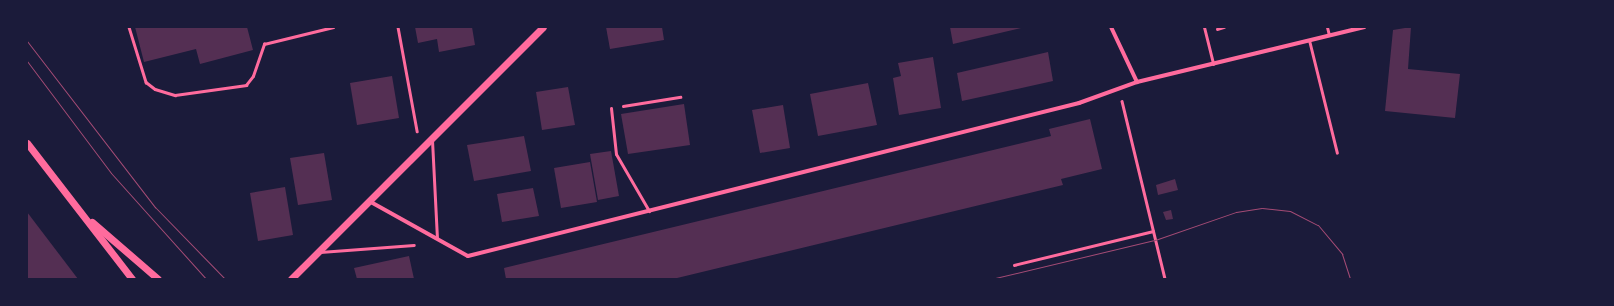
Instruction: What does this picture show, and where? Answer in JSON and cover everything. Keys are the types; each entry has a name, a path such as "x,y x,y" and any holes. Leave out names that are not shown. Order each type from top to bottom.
{"street":[{"path":"291,279 367,200 432,138 543,27"},
{"path":"1111,27 1137,82"},
{"path":"367,200 468,256 1079,103 1137,82 1364,27"},
{"path":"27,143 132,279"},
{"path":"77,208 158,279"}],"lane":[{"path":"1204,27 1213,64"},
{"path":"1327,27 1329,35"},
{"path":"1309,40 1337,153"},
{"path":"611,108 616,154 650,211"},
{"path":"432,138 437,238"},
{"path":"317,252 414,245"}],"path":[{"path":"128,27 146,82 155,89 175,94 246,86 253,76 264,44 333,27"},
{"path":"398,27 418,137"},
{"path":"1125,86 1122,103 1165,279"},
{"path":"611,108 680,97"},
{"path":"1014,265 1153,231"}],"building":[{"path":"135,27 247,27 253,50 200,64 196,49 144,62"},
{"path":"415,27 472,27 475,45 439,52 437,39 418,43"},
{"path":"606,27 662,27 664,40 610,49"},
{"path":"950,27 1021,27 1021,28 953,44"},
{"path":"1411,27 1408,69 1460,74 1455,118 1385,111 1393,30"},
{"path":"1048,52 1053,81 962,101 957,73"},
{"path":"933,57 941,108 899,115 893,78 901,76 898,63"},
{"path":"392,76 399,118 357,125 350,83"},
{"path":"868,83 877,125 818,136 810,94"},
{"path":"568,87 575,125 542,130 536,92"},
{"path":"684,104 690,145 628,154 621,114"},
{"path":"783,105 790,148 760,153 752,110"},
{"path":"1090,119 1102,169 1061,179 1063,185 673,279 506,279 504,268 1051,136 1049,129"},
{"path":"524,136 531,171 474,181 467,145"},
{"path":"611,151 619,196 598,200 590,154"},
{"path":"324,153 332,200 298,205 290,158"},
{"path":"590,162 597,202 561,208 554,168"},
{"path":"1175,179 1178,190 1158,195 1156,185"},
{"path":"285,187 293,235 258,241 250,193"},
{"path":"533,188 539,216 502,222 497,194"},
{"path":"1171,210 1173,219 1166,220 1163,212"},
{"path":"27,212 78,279 27,279"},
{"path":"409,256 414,279 357,279 354,268"}],"tram line":[{"path":"27,41 155,207 225,279"},
{"path":"27,61 111,173 206,279"},
{"path":"991,279 1155,240 1236,212 1262,208 1290,211 1318,225 1342,254 1350,279"}]}
